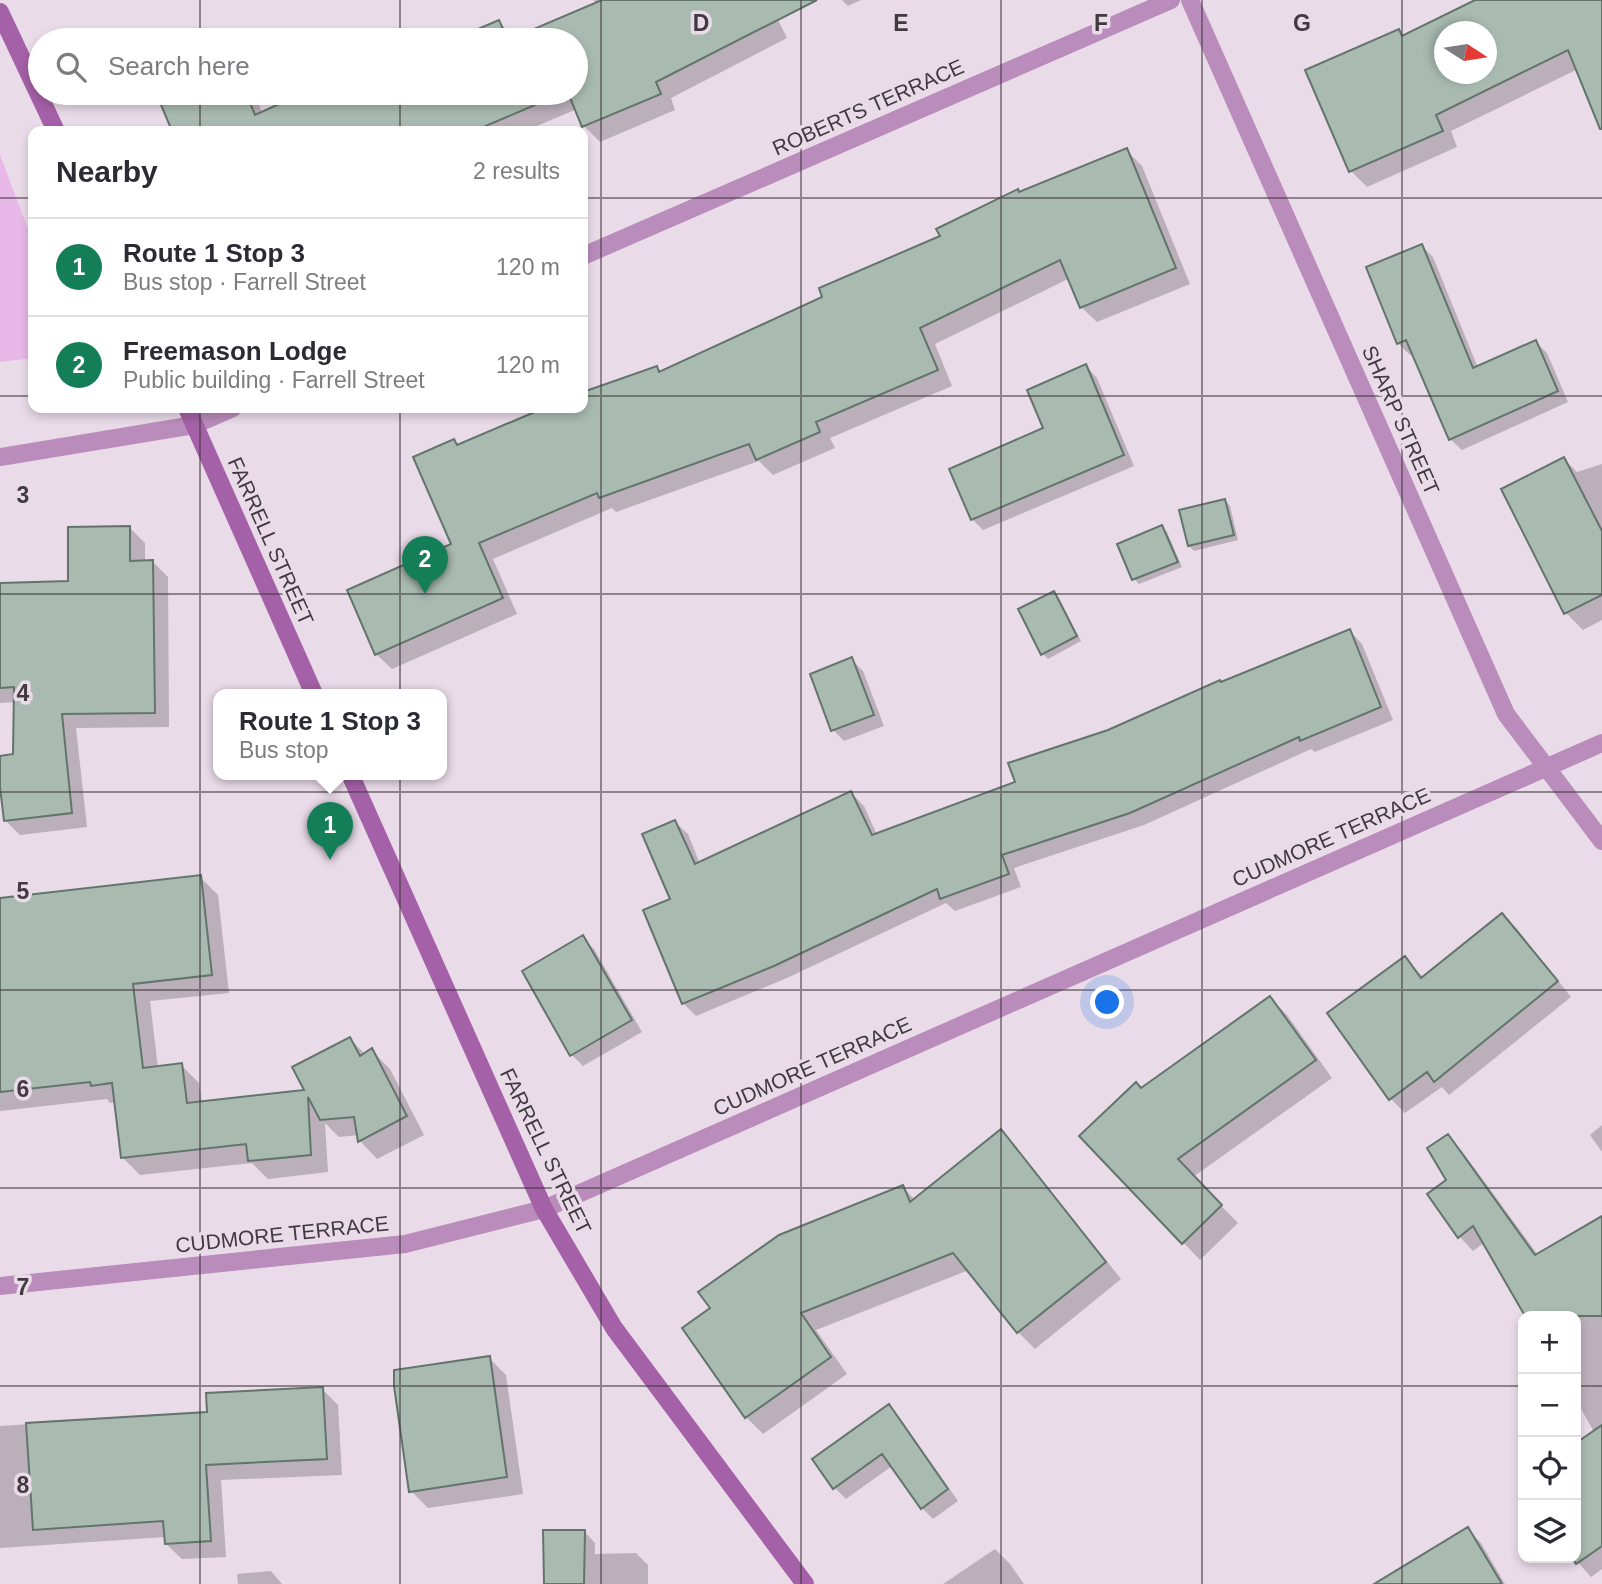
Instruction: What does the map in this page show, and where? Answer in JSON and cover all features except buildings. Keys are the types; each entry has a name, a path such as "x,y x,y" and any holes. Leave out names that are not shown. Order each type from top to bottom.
{"main road":[{"path":"0,12 28,72"},
{"path":"44,105 54,126"},
{"name":"FARRELL STREET","path":"189,413 312,689"},
{"name":"FARRELL STREET","path":"353,780 544,1209 614,1328 806,1584"}],"street":[{"name":"ROBERTS TERRACE","path":"588,254 1171,0"},
{"name":"SHARP STREET","path":"1190,0 1506,714 1602,841"},
{"path":"0,457 194,425 222,413"},
{"name":"CUDMORE TERRACE","path":"0,1286 405,1244 544,1209 1602,743"}],"shaded area":[{"path":"0,155 28,229 28,359 0,362"}],"place":[{"name":"Freemason Lodge","path":"425,594"},
{"name":"Route 1 Stop 3","path":"330,860"}]}
